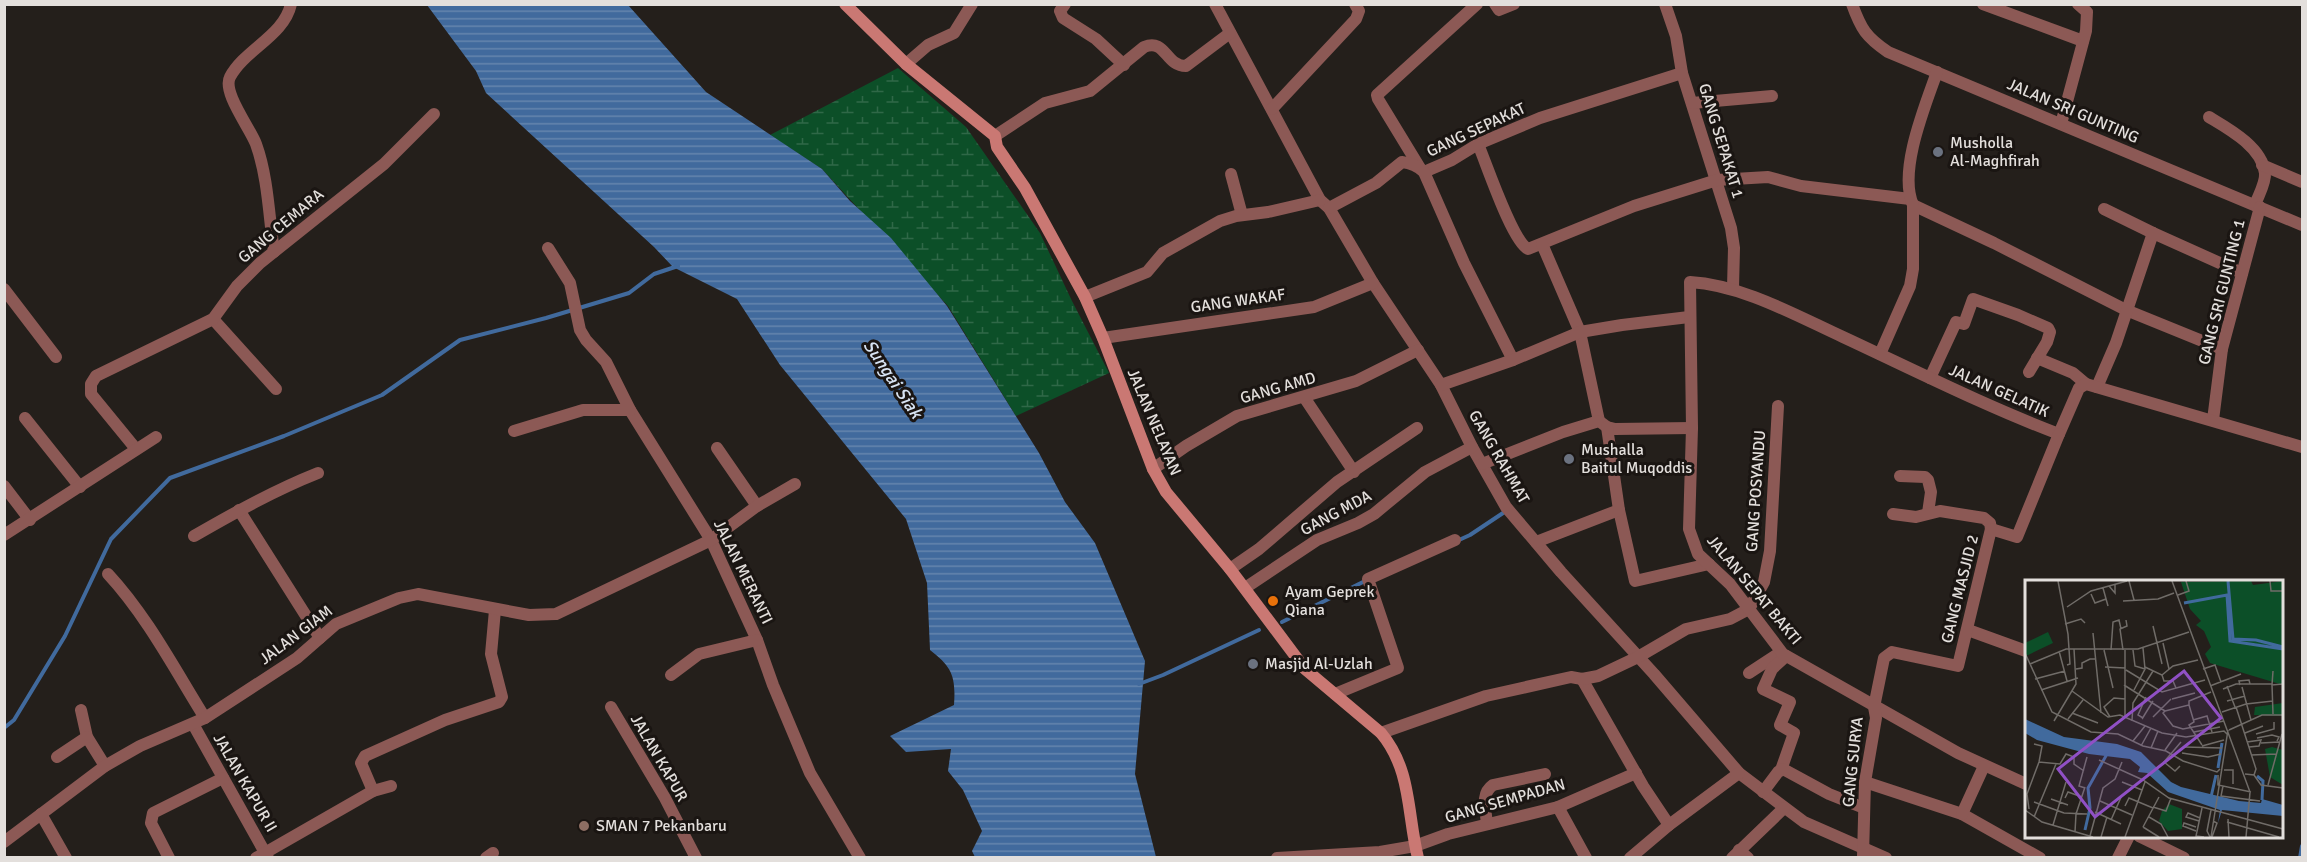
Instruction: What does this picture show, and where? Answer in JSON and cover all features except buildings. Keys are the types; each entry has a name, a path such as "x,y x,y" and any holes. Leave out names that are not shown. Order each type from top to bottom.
{"main road":[{"name":"JALAN NELAYAN","path":"845,4 906,64 995,136 997,147 1025,188 1085,297 1153,469 1166,492 1245,588 1305,669 1381,733 1391,745 1404,774 1412,810 1416,852"}],"street":[{"path":"274,252 265,188 255,143 228,85 229,78 242,62 288,17 291,4"},
{"path":"906,64 928,45 954,33 972,4"},
{"path":"1065,4 1060,12 1063,18 1096,39 1124,65"},
{"path":"1272,109 1356,19 1359,11 1355,4"},
{"path":"1476,4 1377,95 1422,170 1464,263 1513,360"},
{"path":"1495,4 1500,10 1514,4"},
{"name":"GANG SEPAKAT 1","path":"1665,4 1676,36 1682,73 1717,180 1734,248 1733,288"},
{"name":"JALAN SRI GUNTING","path":"1852,4 1862,30 1870,40 1888,52 2302,225"},
{"path":"1983,4 2083,40"},
{"path":"2061,124 2083,40 2087,12 2078,4"},
{"name":"GANG RAHMAT","path":"1220,7 1230,33 1324,204 1441,385 1506,507 1738,773 1804,822 1863,853 1886,858"},
{"path":"995,136 1046,103 1090,91 1144,47 1152,44 1158,45 1173,62 1186,66 1230,33"},
{"path":"1880,354 1910,286 1913,269 1911,202 1913,138 1937,72"},
{"name":"GANG SEPAKAT","path":"1085,297 1147,272 1163,253 1220,221 1242,215 1324,204 1376,183 1402,162 1422,170 1452,160 1478,144 1540,118 1682,73"},
{"path":"1692,103 1772,96"},
{"name":"GANG CEMARA","path":"136,449 91,394 92,380 213,318 243,280 274,252 384,164 434,114"},
{"path":"2209,117 2248,143 2262,165 2302,182"},
{"path":"1478,144 1512,229 1522,246 1528,249 1635,206 1717,180 1768,177 1800,186 1911,202 2126,310 2222,349"},
{"name":"GANG SRI GUNTING 1","path":"2213,420 2222,349 2264,181 2265,172 2262,165"},
{"path":"1231,174 1242,215"},
{"path":"2104,209 2242,273"},
{"name":"JALAN GELATIK","path":"1733,288 2059,434 2079,388 2091,386 2116,343 2153,233"},
{"path":"1542,244 1580,332 1603,424 1635,581 1709,564"},
{"name":"JALAN MERANTI","path":"548,248 570,283 580,330 606,362 630,410 711,540 757,640 810,773 860,858"},
{"name":"JALAN SEPAT BAKTI","path":"1733,288 1690,282 1692,428 1689,530 1698,554 1730,585 1784,654 1874,707 1984,766 2025,784"},
{"name":"GANG WAKAF","path":"1103,338 1314,307 1373,283"},
{"path":"4,289 56,357"},
{"path":"1930,378 1956,322 1964,324 1973,299 2048,328 2050,332 2047,342 2029,372"},
{"path":"1441,385 1513,360 1580,332 1689,317"},
{"path":"213,318 276,389"},
{"name":"GANG AMD","path":"1153,469 1186,446 1237,416 1356,381 1418,350"},
{"path":"2037,358 2073,373 2091,386 2302,447"},
{"path":"1304,397 1354,472"},
{"name":"GANG POSYANDU","path":"1749,609 1764,582 1770,551 1778,406"},
{"path":"514,431 583,410 630,410"},
{"path":"25,418 80,487"},
{"path":"1482,464 1563,432 1603,424 1625,429 1692,428"},
{"path":"1230,569 1259,549 1337,482 1417,428"},
{"name":"GANG MASJID 2","path":"1874,707 1886,655 1892,652 1958,666 1991,529 2017,537 2059,434"},
{"path":"4,535 156,437"},
{"name":"GANG MDA","path":"1245,588 1317,540 1358,524 1374,514 1425,472 1472,447"},
{"path":"717,448 757,506"},
{"path":"194,536 239,510 318,473"},
{"path":"1900,476 1925,477 1928,480 1931,492 1928,513"},
{"name":"JALAN GIAM","path":"4,842 105,766 140,746 205,718 297,658 346,618 410,595 424,595 495,610 538,616 556,614 711,540 757,506 795,484"},
{"path":"4,486 30,520"},
{"path":"239,510 320,638"},
{"path":"1536,542 1619,510"},
{"path":"1893,514 1916,517 1940,511 1984,518 1990,523 1991,529"},
{"path":"1335,694 1398,668 1368,579 1455,540"},
{"path":"108,574 123,590 142,618 205,718"},
{"path":"1381,733 1486,696 1571,677 1582,679 1598,676 1638,657 1686,628 1730,619 1749,609"},
{"path":"373,791 361,763 365,756 424,729 499,702 502,697 491,654 495,610"},
{"path":"1968,630 2025,651"},
{"path":"671,675 699,654 757,640"},
{"path":"1749,673 1784,654"},
{"path":"1763,792 1780,770 1794,733 1780,725 1790,702 1763,689 1772,669 1784,654"},
{"path":"1582,679 1669,825"},
{"name":"JALAN KAPUR","path":"610,707 665,798 696,858"},
{"name":"GANG SURYA","path":"1863,853 1865,782 1876,718 1874,707"},
{"path":"81,710 87,737 105,766"},
{"name":"JALAN KAPUR II","path":"192,724 263,856"},
{"path":"57,758 87,737"},
{"path":"1962,814 1984,766"},
{"path":"1780,770 1788,770 1829,794 1864,808"},
{"name":"GANG SEMPADAN","path":"1277,858 1416,852 1448,834 1558,807 1636,773"},
{"path":"1630,858 1669,825 1738,773"},
{"path":"1487,824 1485,797 1488,789 1545,774"},
{"path":"169,858 151,823 153,813 223,778"},
{"path":"1865,782 1962,814 2040,858"},
{"path":"263,856 373,791 391,786"},
{"path":"1558,807 1586,858"},
{"path":"1740,855 1784,808"},
{"path":"41,814 66,858"},
{"path":"2118,858 2128,838"},
{"path":"2141,838 2184,858"}],"green space":[{"path":"898,68 966,127 1040,233 1109,373 1016,416 948,306 822,169 770,135"}],"water":[{"name":"Sungai Siak","path":"427,5 628,5 706,92 822,169 850,201 891,238 947,306 1039,453 1065,502 1095,543 1145,661 1135,774 1156,857 975,857 972,851 982,831 963,790 948,771 951,749 906,752 890,736 954,705 951,673 948,667 930,650 927,583 906,519 780,365 737,299 673,267 486,93 476,71"}],"waterway":[{"path":"4,728 14,720 65,636 111,539 170,478 284,436 382,395 460,340 546,318 629,293 654,274 678,266"},
{"path":"1459,540 1506,511"},
{"path":"1282,622 1363,582"},
{"path":"1139,684 1259,630"},
{"path":"2300,858 2302,846"}],"place":[{"name":"Musholla Al-Maghfirah","path":"1938,152"},
{"name":"Mushalla Baitul Muqoddis","path":"1569,459"},
{"name":"Ayam Geprek Qiana","path":"1273,601"},
{"name":"Masjid Al-Uzlah","path":"1253,664"},
{"name":"SMAN 7 Pekanbaru","path":"584,826"}]}
